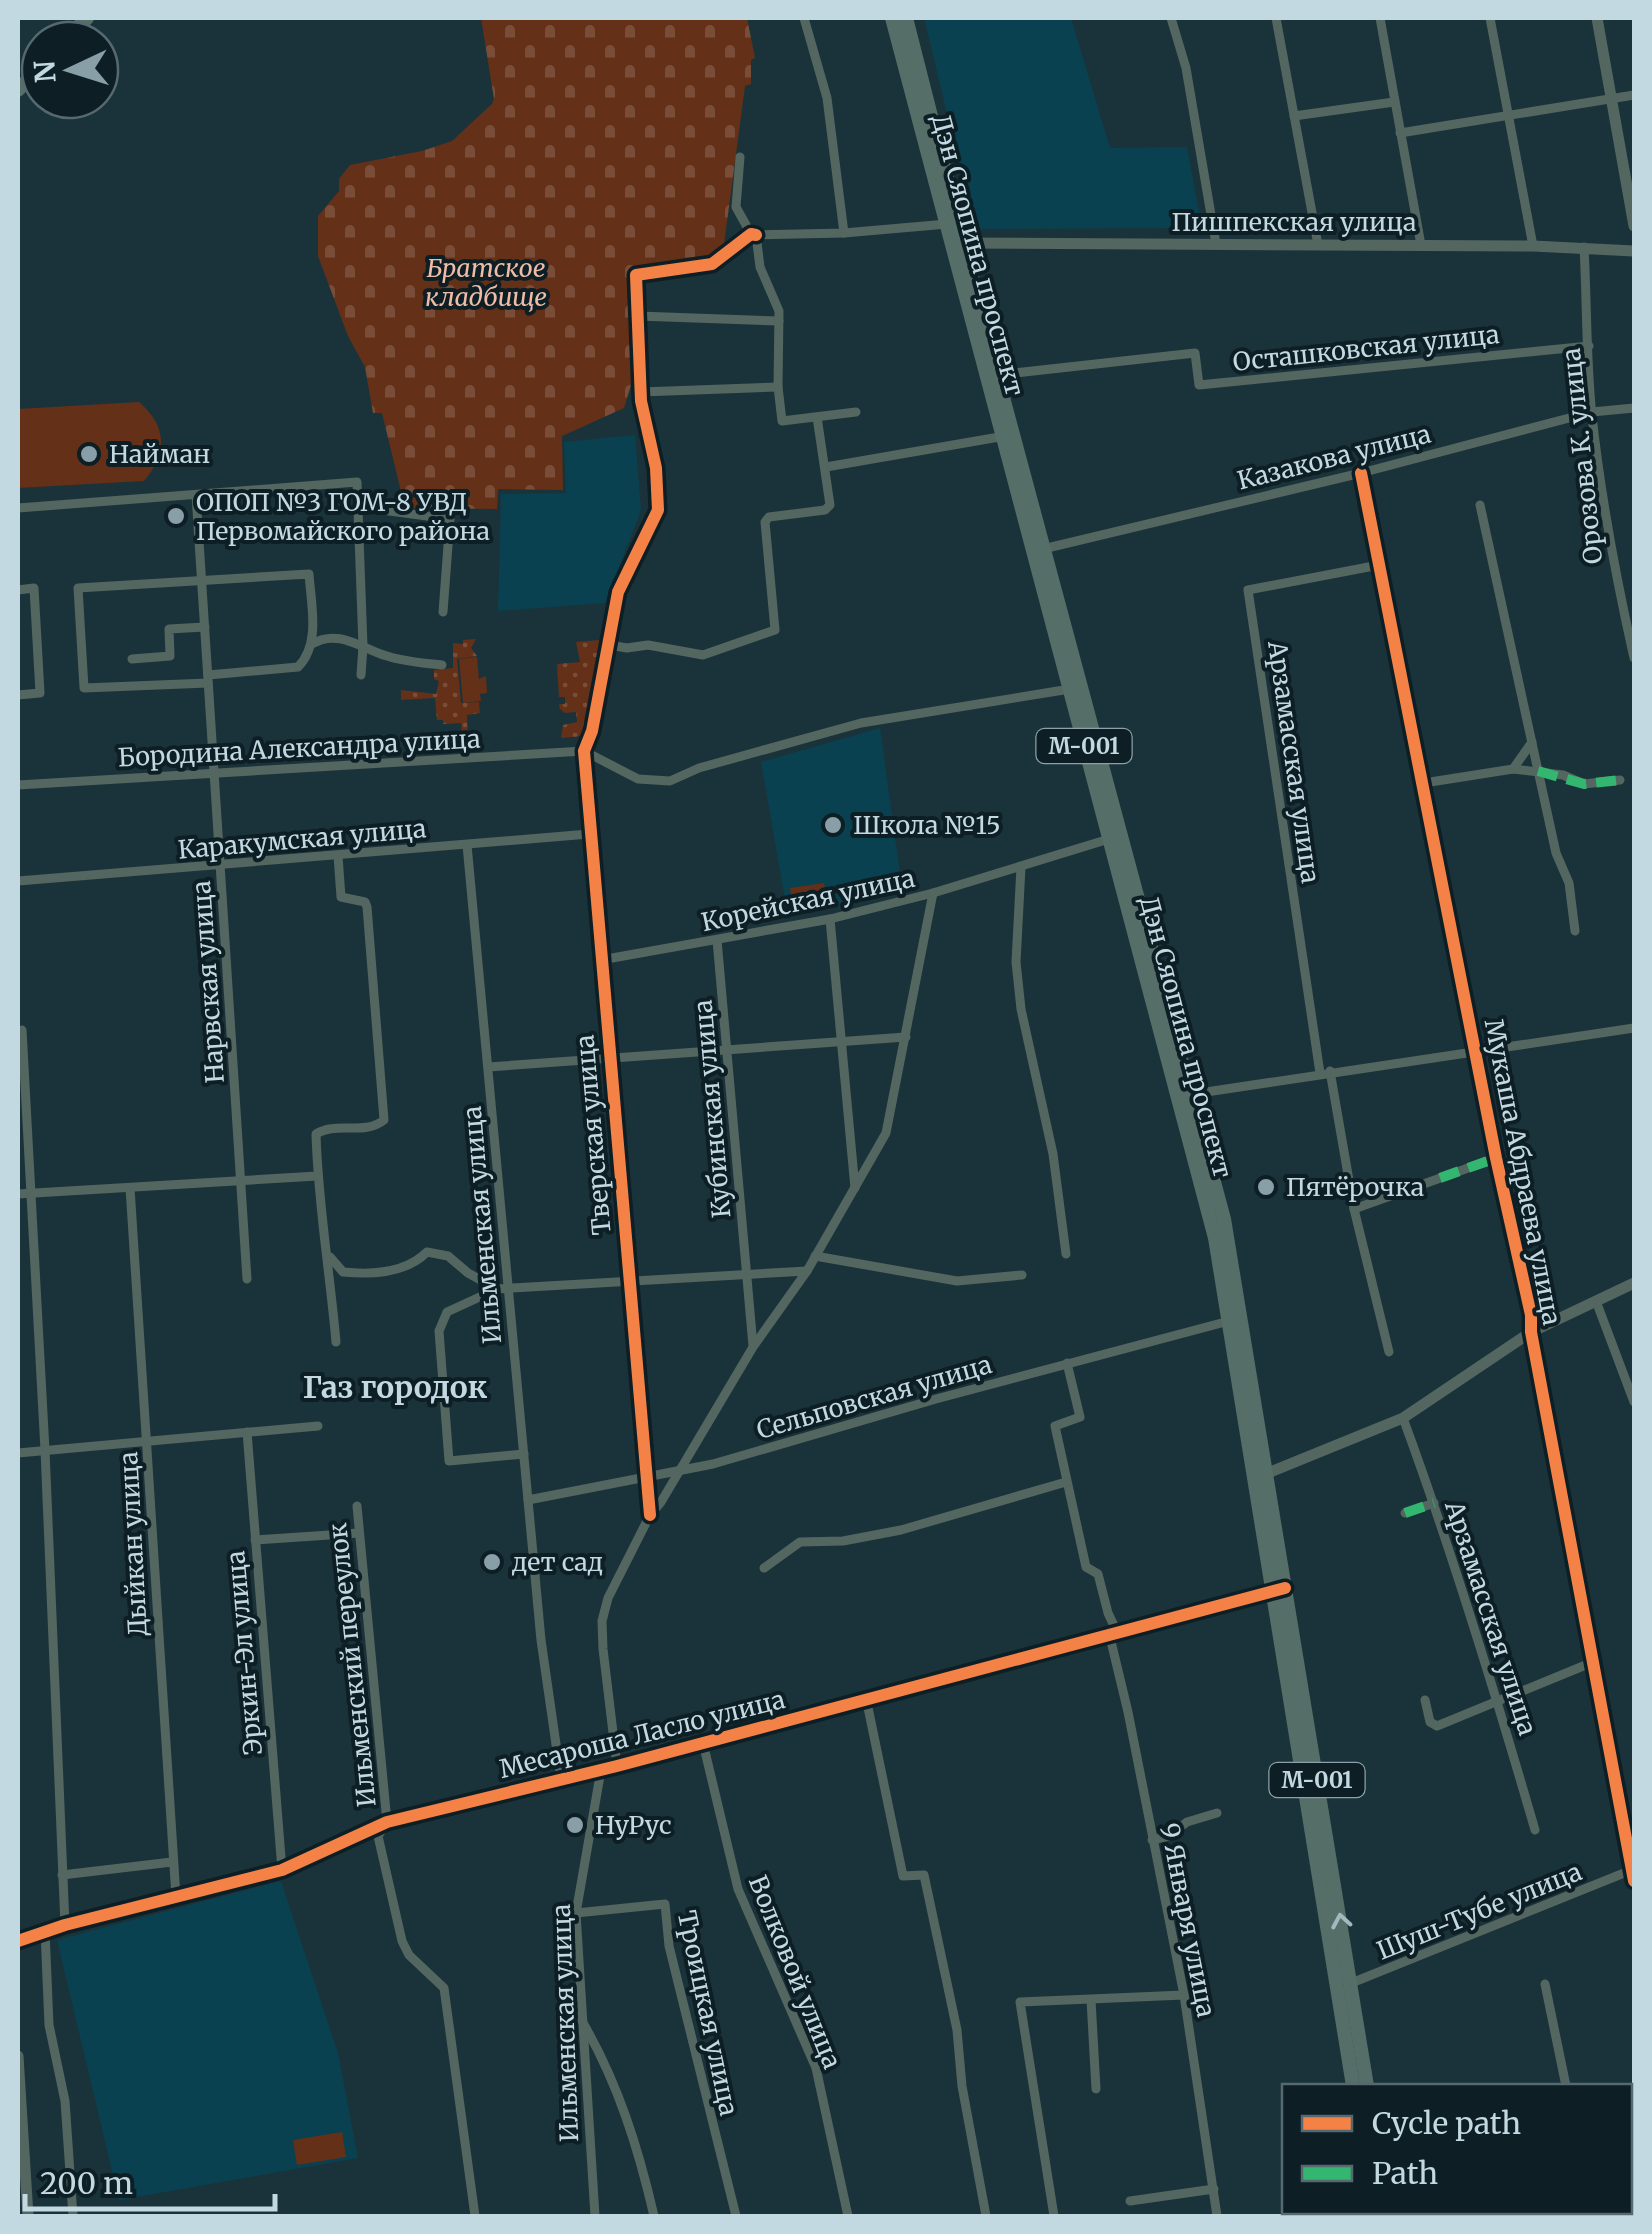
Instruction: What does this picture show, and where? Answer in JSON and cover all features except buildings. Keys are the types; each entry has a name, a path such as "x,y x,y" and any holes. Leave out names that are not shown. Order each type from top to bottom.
{"main road":[{"name":"Дэн Сяопина проспект","path":"892,18 946,224 958,243 998,375 1008,435 1044,549 1184,1095 1261,1476"},
{"name":"Дэн Сяопина проспект","path":"906,18 958,243 1078,688 1109,839 1224,1219 1278,1590 1344,1985 1367,2084"},
{"name":"Дэн Сяопина проспект","path":"1344,1985 1353,2084"}],"street":[{"path":"804,18 827,98 844,233"},
{"path":"1171,18 1186,68 1216,244"},
{"path":"1276,18 1318,244"},
{"path":"1380,18 1421,245"},
{"path":"1490,18 1533,246"},
{"path":"1597,18 1634,226"},
{"path":"1400,133 1634,95"},
{"path":"1294,116 1394,102"},
{"path":"740,157 736,207 753,234 760,267 777,300 782,421 856,412"},
{"path":"753,234 844,233 946,224"},
{"name":"Тверская улица","path":"650,1515 584,751 592,731 618,592 658,510 656,468 640,392 636,275 712,264 753,234"},
{"name":"Пишпекская улица","path":"958,243 1533,246 1634,251"},
{"name":"Орозова К. улица","path":"1584,247 1592,412 1614,571 1634,658"},
{"path":"638,316 779,322"},
{"name":"Осташковская улица","path":"998,375 1195,352 1198,384 1589,346"},
{"path":"640,392 778,387"},
{"name":"Казакова улица","path":"1044,549 1592,412 1634,408"},
{"path":"609,646 648,645 703,655 775,630 765,522 769,516 825,510 830,505 817,417"},
{"path":"826,468 1008,435"},
{"name":"Мукаша Абдраева улица","path":"1360,472 1496,1158 1531,1315 1531,1332 1634,1882"},
{"path":"18,508 357,482 361,675"},
{"name":"Нарвская улица","path":"196,495 247,1278"},
{"path":"1480,505 1556,853 1569,882 1574,931"},
{"path":"359,508 450,520 443,612"},
{"name":"Арзамасская улица","path":"1379,564 1248,590 1325,1072 1390,1352"},
{"path":"309,574 312,644 308,657 298,667 208,679 84,688 78,588 309,574"},
{"path":"18,590 34,588 40,693 18,695"},
{"path":"132,659 170,656 169,629 204,627"},
{"path":"312,644 329,637 394,658 442,665"},
{"path":"584,751 638,780 670,781 699,768 861,723 1078,688"},
{"path":"1513,769 1532,742"},
{"name":"Бородина Александра улица","path":"18,785 584,751"},
{"path":"1424,784 1513,769 1563,775 1584,784 1620,780"},
{"name":"Каракумская улица","path":"18,881 590,834"},
{"name":"Корейская улица","path":"601,960 830,919 933,893 1109,839"},
{"name":"Ильменская улица","path":"466,845 488,1067 503,1289 524,1454 540,1640 561,1779"},
{"path":"336,1342 318,1176 318,1131 374,1127 384,1120 367,907 364,902 341,898 338,856"},
{"path":"1021,867 1016,962 1021,1010 1053,1154 1066,1254"},
{"path":"617,1766 602,1649 602,1621 608,1598 650,1515 753,1347 807,1271 886,1134 933,893"},
{"path":"830,919 855,1188"},
{"name":"Кубинская улица","path":"716,940 753,1347"},
{"path":"1184,1095 1634,1028"},
{"path":"22,1030 65,1925"},
{"path":"488,1067 906,1037"},
{"path":"1354,1209 1496,1158"},
{"path":"18,1194 318,1176"},
{"name":"Дыйкан улица","path":"130,1188 176,1897"},
{"path":"329,1256 342,1272 355,1274 405,1268 427,1252 440,1252 503,1289"},
{"path":"816,1256 956,1281 1022,1276"},
{"path":"524,1454 449,1461 439,1331 447,1312 503,1289 807,1271"},
{"path":"1261,1476 1403,1418 1436,1400 1531,1332 1634,1283"},
{"path":"1596,1300 1634,1402"},
{"name":"Сельповская улица","path":"528,1500 713,1464 1229,1321"},
{"path":"1067,1363 1080,1416 1055,1426 1086,1567 1098,1574 1112,1632"},
{"name":"Арзамасская улица","path":"1403,1418 1434,1502 1535,1830"},
{"path":"18,1454 318,1426"},
{"name":"Эркин-Эл улица","path":"247,1432 282,1870"},
{"path":"764,1568 800,1542 843,1540 901,1530 1066,1482"},
{"path":"1405,1513 1434,1502"},
{"name":"Ильменский переулок","path":"357,1506 387,1822 378,1836 402,1941 409,1954 444,1988 475,2216"},
{"path":"255,1540 359,1533"},
{"name":"Месароша Ласло улица","path":"18,1941 65,1925 282,1870 387,1822 602,1770 1278,1590"},
{"name":"9 Января улица","path":"1112,1632 1184,1995 1216,2216"},
{"path":"1425,1700 1430,1722 1437,1726 1593,1662"},
{"path":"866,1698 903,1876 924,1875 957,2030 962,2086 986,2216"},
{"name":"Волковой улица","path":"702,1742 738,1889 816,2068 848,2216"},
{"name":"Ильменская улица","path":"595,2216 576,1913 602,1770"},
{"path":"1152,1840 1169,1836 1186,1822 1217,1812"},
{"path":"62,1875 172,1862"},
{"name":"Шуш-Тубе улица","path":"1344,1985 1633,1869"},
{"name":"Троицкая улица","path":"576,1913 665,1904 669,1946 736,2216"},
{"path":"45,1931 48,2024 65,2101 73,2216"},
{"path":"1545,1984 1566,2084"},
{"path":"1054,2216 1020,2002 1184,1995"},
{"path":"1091,2000 1096,2089"},
{"path":"580,2019 625,2112 654,2216"},
{"path":"18,2056 28,2216"},
{"path":"1130,2200 1214,2189"}],"shaded area":[{"path":"924,18 1071,18 1110,148 1187,147 1202,228 975,229"},
{"path":"635,435 641,510 605,603 498,611 501,494 566,493 564,442"},
{"name":"Школа №15","path":"880,728 902,889 788,917 761,762"},
{"path":"281,1881 338,2053 358,2158 119,2200 57,1940"}],"green space":[{"name":"Братское кладбище","path":"481,18 747,18 755,58 751,60 751,84 745,86 723,252 716,257 631,267 634,375 624,408 562,436 563,490 498,489 497,509 405,508 382,413 373,413 365,367 348,336 318,256 318,216 339,191 339,179 350,165 452,141 492,104"},
{"name":"Найман","path":"139,402 155,421 161,440 157,460 144,481 18,488 18,409"},
{"path":"476,639 471,648 477,656 457,659 461,703 479,702 480,713 467,715 468,737 462,737 461,723 443,724 443,720 437,720 435,698 401,700 401,690 436,694 439,681 434,679 434,670 453,668 453,643"},
{"path":"600,640 584,736 561,738 563,725 577,722 576,712 565,713 560,709 565,697 559,697 557,664 580,662 576,642"},
{"path":"477,657 479,679 486,676 487,693 480,694 481,701 463,703 459,659"},
{"path":"824,883 827,902 793,908 790,888"},
{"path":"342,2132 346,2157 297,2165 293,2140"}],"marked path":[{"path":"1538,771 1584,784 1620,780"},
{"path":"1440,1178 1496,1158"},
{"path":"1405,1513 1434,1503"}],"cycle path":[{"path":"650,1515 584,751 592,731 618,592 658,510 656,468 641,401 636,275 712,264 751,234 756,235"},
{"path":"1361,473 1496,1158 1531,1315 1531,1332 1634,1881"},
{"path":"18,1941 65,1925 282,1870 387,1822 617,1766 1285,1588"}],"place":[{"name":"Найман","path":"89,454"},
{"name":"ОПОП №3 ГОМ-8 УВД Первомайского района","path":"176,516"},
{"name":"Школа №15","path":"833,825"},
{"name":"Пятёрочка","path":"1266,1187"},
{"name":"дет сад","path":"492,1562"},
{"name":"НуРус","path":"575,1825"}],"district":[{"name":"Газ городок","path":"395,1387"}]}
